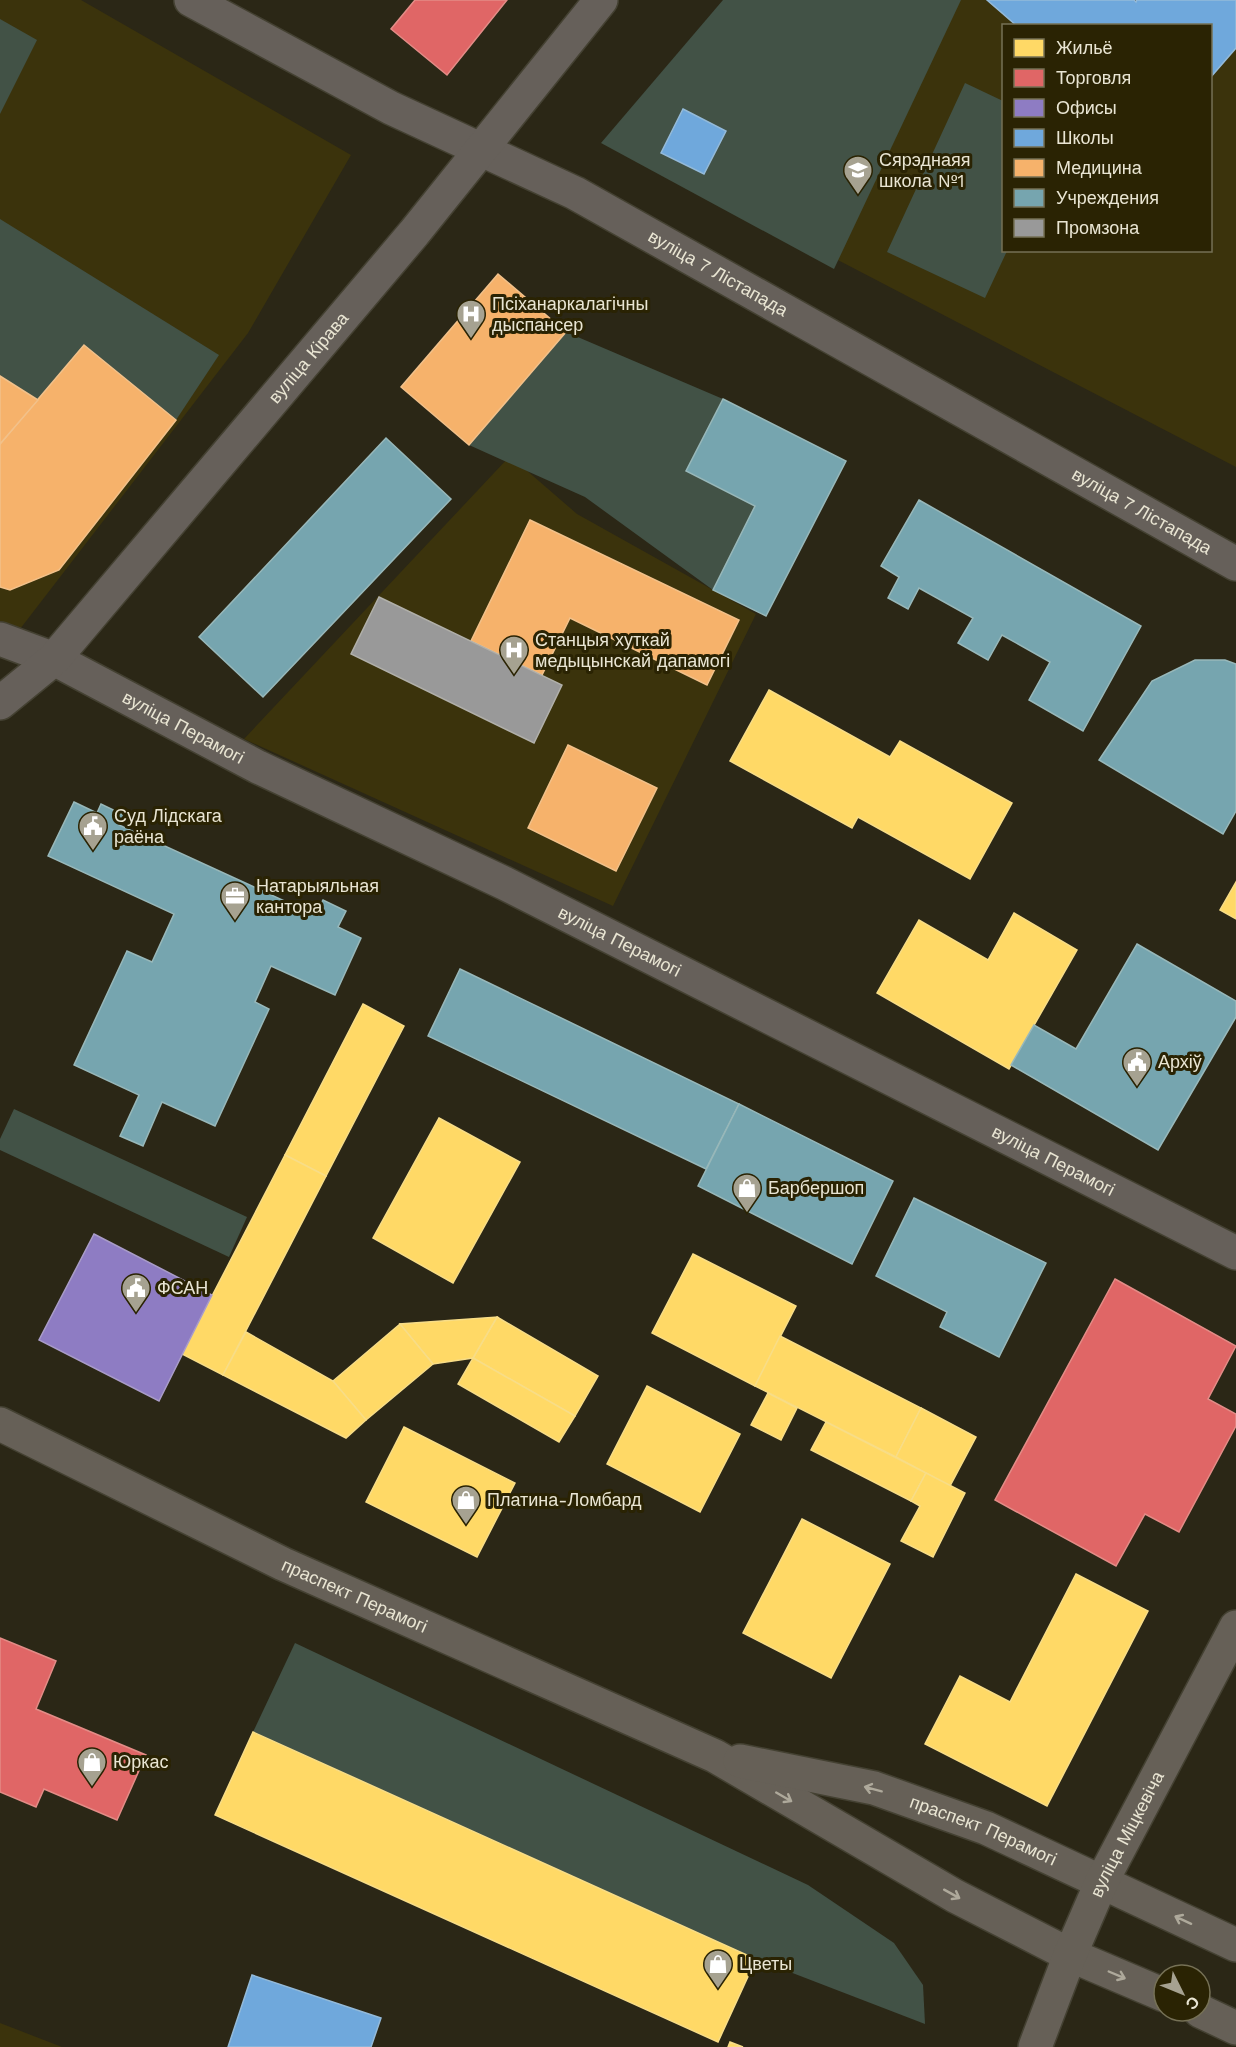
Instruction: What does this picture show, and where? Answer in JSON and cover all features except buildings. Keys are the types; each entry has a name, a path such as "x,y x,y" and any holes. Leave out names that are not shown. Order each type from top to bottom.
{"main road":[{"name":"праспект Перамогі","path":"0,1424 283,1564 715,1756 955,1896 1070,1955 1152,1990"},
{"name":"вуліца Міцкевіча","path":"1035,2047 1070,1955 1102,1881 1236,1627"},
{"name":"праспект Перамогі","path":"715,1756 874,1788 986,1828 1236,1945"},
{"path":"1212,2017 1236,2028"}],"street":[{"name":"вуліца 7 Лістапада","path":"190,0 392,108 575,193 1236,564"},
{"name":"вуліца Кірава","path":"0,703 54,659 482,150 602,0"},
{"name":"вуліца Перамогі","path":"0,639 54,659 258,767 504,883 1236,1253"}],"shaded area":[{"path":"0,0 81,0 351,155 248,333 0,655"},
{"name":"Сярэднаяя школа №1","path":"725,0 1236,0 1236,467 607,140"},
{"name":"Станцыя хуткай медыцынскай дапамогі","path":"510,456 577,514 756,614 613,906 244,739"},
{"path":"0,2023 62,2047 0,2047"}],"green space":[{"path":"723,0 961,0 834,269 601,143"},
{"path":"0,19 37,40 0,114"},
{"path":"965,83 1002,101 1002,252 1007,252 985,298 887,252"},
{"path":"0,219 219,355 176,420 38,400 0,376"},
{"path":"566,332 723,399 686,471 755,506 713,590 585,497 469,445"},
{"path":"14,1109 247,1217 229,1257 0,1150 0,1139"},
{"path":"295,1643 808,1885 894,1943 923,1985 925,2024 756,1959 253,1732"}],"place":[{"name":"Сярэднаяя школа №1","path":"858,196"},
{"name":"Псіханаркалагічны дыспансер","path":"471,340"},
{"name":"Станцыя хуткай медыцынскай дапамогі","path":"514,676"},
{"name":"Суд Лідскага раёна","path":"93,852"},
{"name":"Натарыяльная кантора","path":"235,922"},
{"name":"Архіў","path":"1137,1088"},
{"name":"Барбершоп","path":"747,1214"},
{"name":"ФСАН","path":"136,1314"},
{"name":"Платина-Ломбард","path":"466,1526"},
{"name":"Юркас","path":"92,1788"},
{"name":"Цветы","path":"718,1990"}]}
